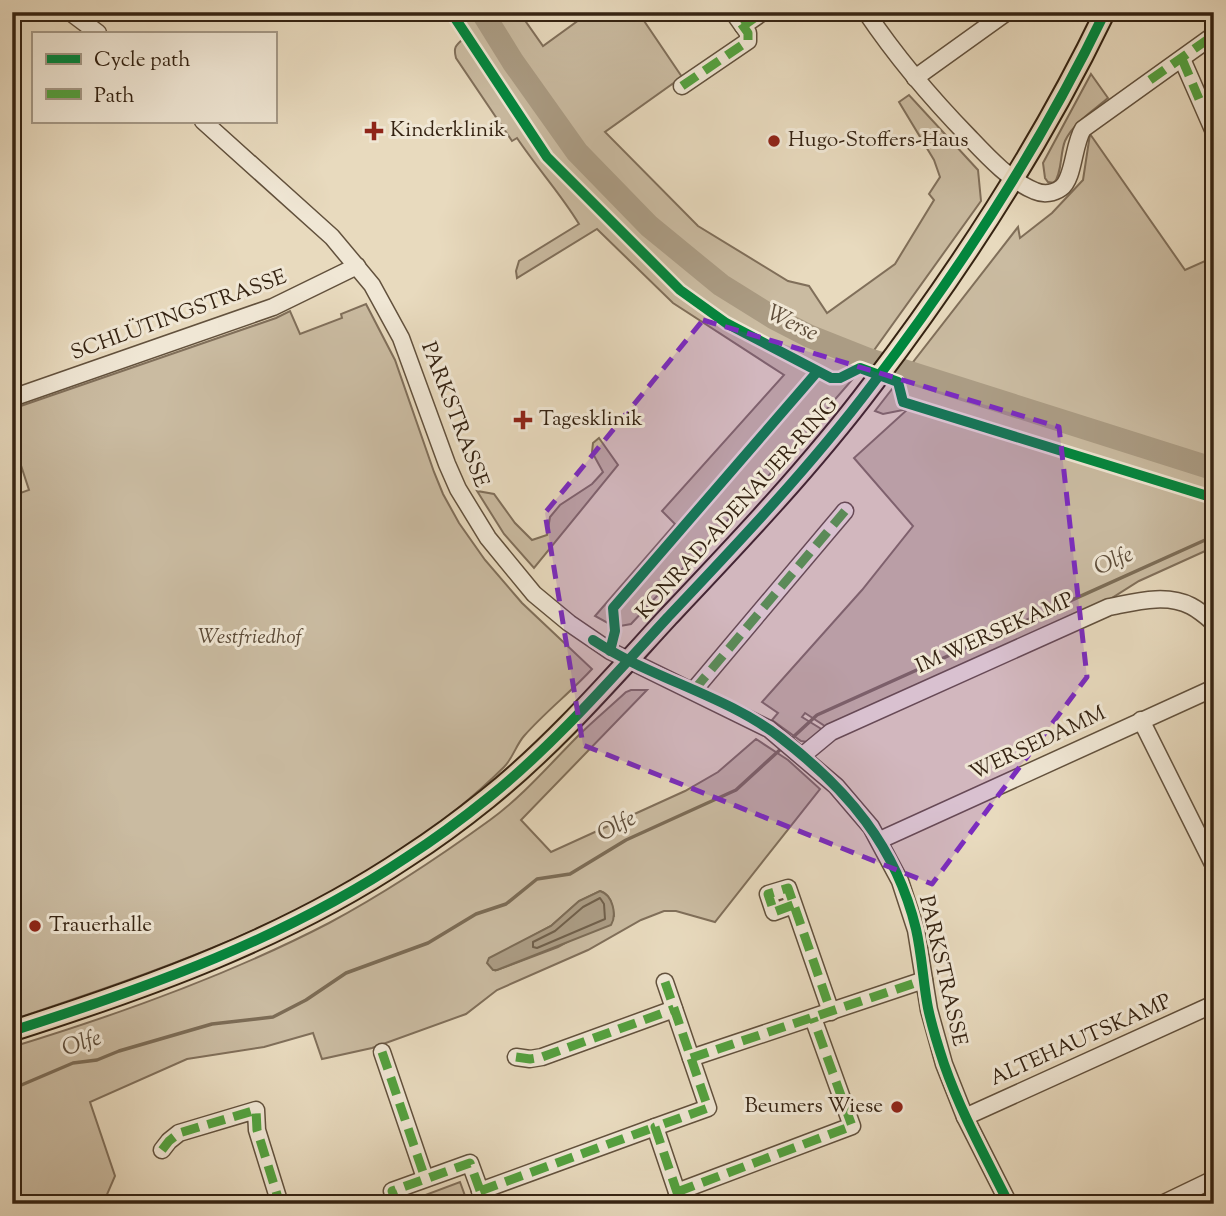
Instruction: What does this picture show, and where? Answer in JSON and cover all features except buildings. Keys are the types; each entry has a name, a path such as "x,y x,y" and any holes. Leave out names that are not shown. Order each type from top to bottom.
{"main road":[{"name":"KONRAD-ADENAUER-RING","path":"12,1031 117,996 282,929 361,886 444,832 490,797 627,661 749,531 871,386 957,267 1014,178 1077,69 1105,12"}],"street":[{"path":"71,12 97,32"},
{"path":"682,86 746,43 749,36 733,12"},
{"path":"743,26 763,12"},
{"path":"866,12 915,78 982,150 1014,178 1041,193 1060,189 1068,180 1075,147 1083,129 1214,35"},
{"path":"915,78 1007,12"},
{"path":"1182,59 1214,132"},
{"name":"PARKSTRASSE","path":"204,122 332,237 380,298 401,338 447,464 474,517 534,594 593,640 627,661 694,690 760,724 792,747 842,792 880,840 900,881 916,930 929,1010 944,1064 965,1117 1009,1204"},
{"name":"SCHLÜTINGSTRASSE","path":"12,398 273,307 357,266"},
{"path":"694,690 845,511"},
{"name":"IM WERSEKAMP","path":"792,747 1109,607 1147,600 1171,600 1191,606 1214,623"},
{"name":"WERSEDAMM","path":"880,840 1214,688"},
{"path":"1141,720 1214,866"},
{"path":"793,905 831,1012"},
{"path":"691,1058 924,980"},
{"path":"397,1204 392,1191 470,1163 483,1197 708,1108 665,982"},
{"name":"ALTEHAUTSKAMP","path":"965,1117 1214,1004"},
{"path":"516,1058 542,1057 674,1009"},
{"path":"655,1127 679,1198 852,1126 813,1018"},
{"path":"382,1052 425,1178"},
{"path":"162,1150 179,1133 256,1110 257,1130 280,1204"},
{"path":"1161,1204 1214,1179"}],"highlighted area":[{"path":"703,320 1059,427 1087,677 932,884 583,745 545,513"}],"green space":[{"path":"448,12 476,12 509,65 572,155 646,231 718,290 772,324 865,365 765,480 631,624 615,627 595,616 675,524 662,511 784,375 673,303 597,229 517,278 519,261 579,224 517,138 512,141 456,58 456,46 464,38"},
{"path":"487,12 519,12 543,46 590,12 638,12 682,77 605,132 698,226 788,281 809,286 827,313 895,264 934,200 929,194 940,177 934,160 899,102 909,95 978,170 981,201 872,353 811,331 777,314 723,279 651,222 581,148"},
{"path":"1091,74 1108,98 1073,128 1063,146 1057,179 1054,183 1048,182 1043,163"},
{"path":"1090,134 1185,270 1214,257 1214,547 1139,581 1107,601 828,728 805,713 802,717 823,730 808,742 801,741 772,720 778,713 762,702 862,590 913,526 854,458 908,409 883,414 875,411 1018,227 1020,238 1052,213 1083,180"},
{"name":"Westfriedhof","path":"366,304 395,360 434,472 459,523 485,560 522,603 592,669 524,736 504,767 452,813 395,854 336,890 209,949 144,975 12,1020 12,496 29,490 12,438 12,409 290,311 300,334 342,318 341,314"},
{"path":"599,438 618,465 534,568 504,534 477,491 494,494 515,523 532,540 547,535 550,517 560,505 592,484 603,472 592,452 593,443"},
{"path":"647,690 521,820 551,852 685,791 718,772 756,739 788,760 820,789 715,922 676,911 664,911 641,920 588,950 497,990 466,1014 372,1048 322,1059 313,1033 264,1047 187,1059 90,1102 115,1176 105,1199 106,1204 12,1204 12,1047 133,1007 213,976 291,942 350,911 431,861 502,811 626,692","holes":["600,891 611,901 614,916 558,947 497,970 514,946 551,926 579,901"]},
{"path":"460,1182 468,1204 414,1204 412,1200"}],"water":[{"path":"600,891 608,897 613,906 611,925 497,970 493,970 487,963 489,958 551,926 579,901"}],"waterway":[{"name":"Werse","path":"482,12 513,62 577,152 649,226 721,285 809,336 867,359 1214,469"},
{"name":"Olfe","path":"791,739 817,715 1214,536"},
{"name":"Olfe","path":"12,1089 73,1063 97,1060 212,1024 273,1017 306,1000 346,973 428,943 476,914 506,904 537,879 570,874 626,840 736,790 783,747"}],"marked path":[{"path":"682,86 748,41 748,33 733,12"},
{"path":"743,26 763,12"},
{"path":"1150,80 1214,35"},
{"path":"1182,59 1199,99"},
{"path":"694,690 845,511"},
{"path":"793,905 774,912 768,894 788,888 831,1012"},
{"path":"691,1058 924,980"},
{"path":"665,982 708,1108 655,1127 681,1204"},
{"path":"516,1057 542,1057 674,1009"},
{"path":"677,1192 852,1126 813,1018"},
{"path":"382,1052 425,1178"},
{"path":"162,1150 179,1133 256,1110 257,1130 280,1204"},
{"path":"480,1191 655,1127"},
{"path":"397,1204 392,1191 470,1163 485,1204"}],"cycle path":[{"path":"451,12 547,157 680,290 726,323 831,378 840,378 860,368 898,382 903,402 1214,498"},
{"path":"12,1031 166,978 314,912 361,886 438,836 488,798 536,756 603,688 773,504 872,385 968,251 1027,158 1105,12"},
{"path":"610,651 615,631 613,608 817,372"},
{"path":"593,640 640,666 713,698 760,723 805,757 866,822 896,871 907,899 918,939 930,1015 951,1082 1009,1204"}],"place":[{"name":"Kinderklinik","path":"374,131"},
{"name":"Hugo-Stoffers-Haus","path":"774,141"},
{"name":"Tagesklinik","path":"523,420"},
{"name":"Trauerhalle","path":"35,926"},
{"name":"Beumers Wiese","path":"897,1107"}]}
